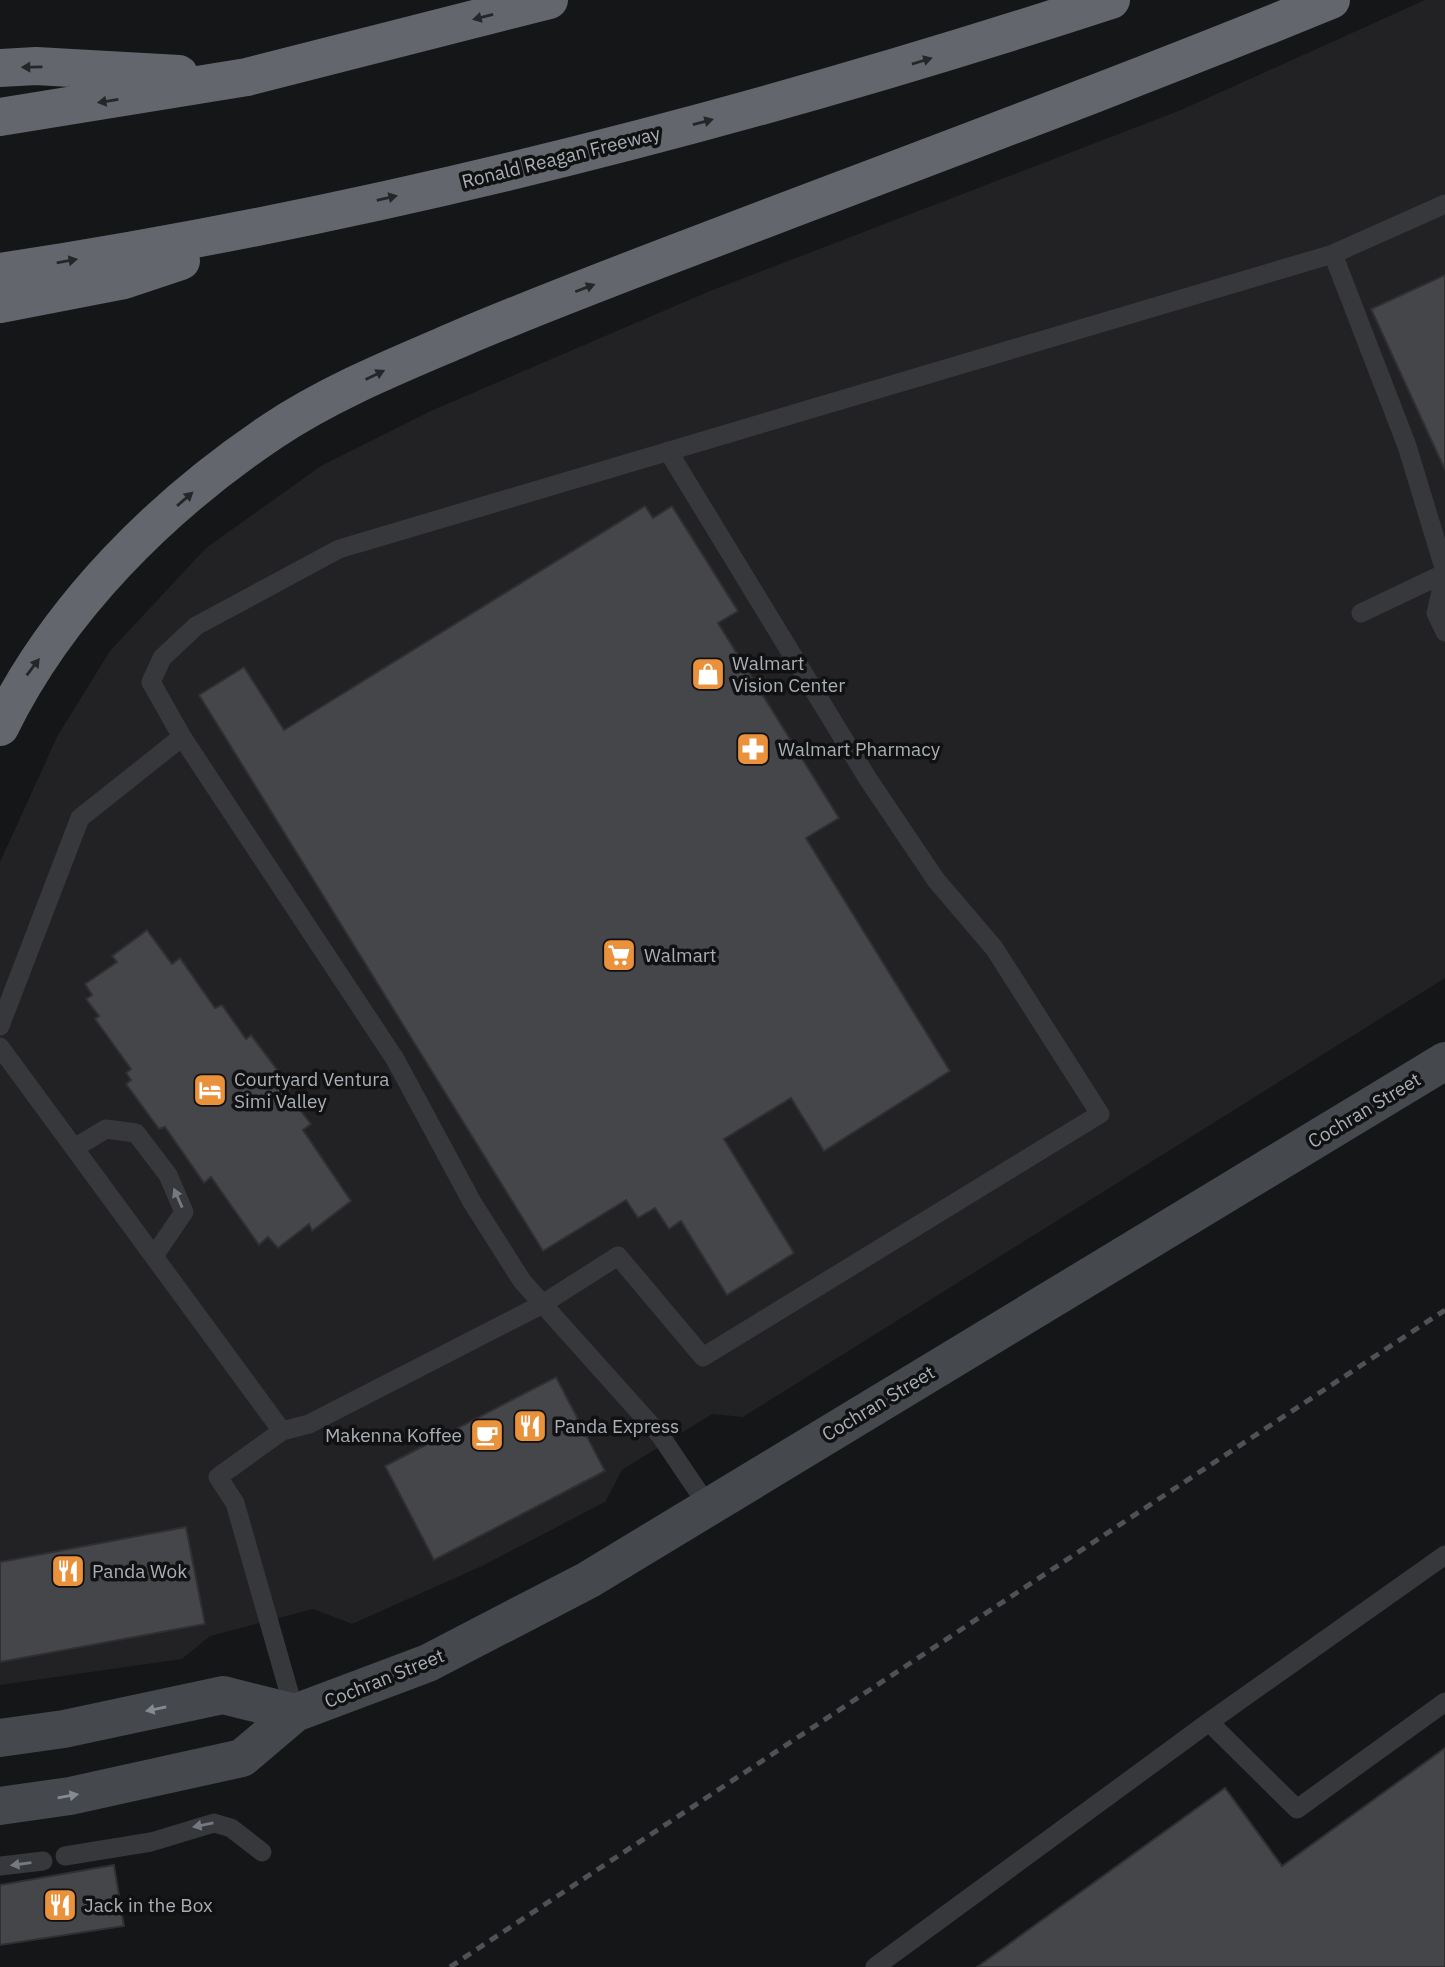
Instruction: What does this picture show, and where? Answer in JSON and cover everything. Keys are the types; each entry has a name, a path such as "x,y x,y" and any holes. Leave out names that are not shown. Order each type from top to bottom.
{"highway":[{"path":"0,117 247,77 549,0"},
{"name":"Ronald Reagan Freeway","path":"0,272 187,240 591,152 922,61 1111,0"},
{"path":"0,727 23,680 104,574 188,496 272,431 376,374 538,305 1114,87 1331,0"},
{"path":"0,68 36,66 247,77"},
{"path":"0,304 124,280 335,209"}],"main road":[{"name":"Cochran Street","path":"0,1806 70,1796 242,1758 295,1713 428,1663 509,1624 588,1580 1445,1061"},
{"path":"0,1738 64,1730 223,1695 295,1713"}],"lane":[{"path":"708,1506 660,1435 541,1305 472,1202 394,1059 182,737 151,682 162,658 196,626 339,549 1334,254 1445,204"},
{"path":"1334,254 1407,446 1445,573 1436,613 1445,632"},
{"path":"295,1713 235,1503 218,1476 282,1431 309,1424 541,1305 618,1256 703,1357 1100,1114 994,947 936,880 861,767 668,452"},
{"path":"1361,613 1445,573"},
{"path":"0,1026 80,818 182,737"},
{"path":"0,1047 282,1431"},
{"path":"76,1147 106,1129 136,1133 168,1175 184,1212 155,1256"},
{"path":"875,1967 1209,1722 1445,1555"},
{"path":"1209,1722 1297,1808 1445,1702"},
{"path":"65,1856 151,1842 214,1823 231,1828 262,1852"},
{"path":"0,1867 43,1861"}],"shaded area":[{"path":"1425,0 1445,0 1445,978 743,1417 712,1414 622,1470 605,1502 482,1566 352,1624 313,1609 210,1636 182,1659 0,1685 0,862 58,735 110,651 206,548 321,466 433,410 710,291 1181,110"}],"building":[{"path":"1445,275 1445,470 1371,309"},
{"name":"Walmart","path":"645,506 653,518 672,506 738,611 718,623 839,818 806,838 950,1071 824,1151 791,1098 724,1139 794,1253 727,1295 681,1221 669,1229 655,1208 638,1218 626,1200 543,1251 199,695 244,667 284,730"},
{"name":"Courtyard Ventura Simi Valley","path":"147,930 172,964 180,958 215,1008 222,1005 246,1039 251,1035 291,1088 286,1092 311,1124 303,1130 351,1201 312,1231 309,1224 278,1248 268,1237 259,1245 211,1177 204,1183 165,1127 159,1129 126,1084 131,1080 126,1073 131,1069 95,1019 99,1016 86,999 92,995 85,984 117,962 112,956"},
{"path":"556,1377 605,1471 434,1560 385,1466"},
{"path":"186,1527 205,1624 0,1662 0,1562"},
{"path":"1445,1748 1445,1967 977,1967 1225,1788 1282,1866"},
{"name":"Jack in the Box","path":"114,1865 124,1926 0,1945 0,1885"}],"railway":[{"path":"450,1967 1445,1310"}],"place":[{"name":"Walmart Vision Center","path":"708,674"},
{"name":"Walmart Pharmacy","path":"753,749"},
{"name":"Walmart","path":"619,955"},
{"name":"Courtyard Ventura Simi Valley","path":"210,1090"},
{"name":"Panda Express","path":"530,1426"},
{"name":"Makenna Koffee","path":"487,1435"},
{"name":"Panda Wok","path":"68,1571"},
{"name":"Jack in the Box","path":"60,1905"}]}
